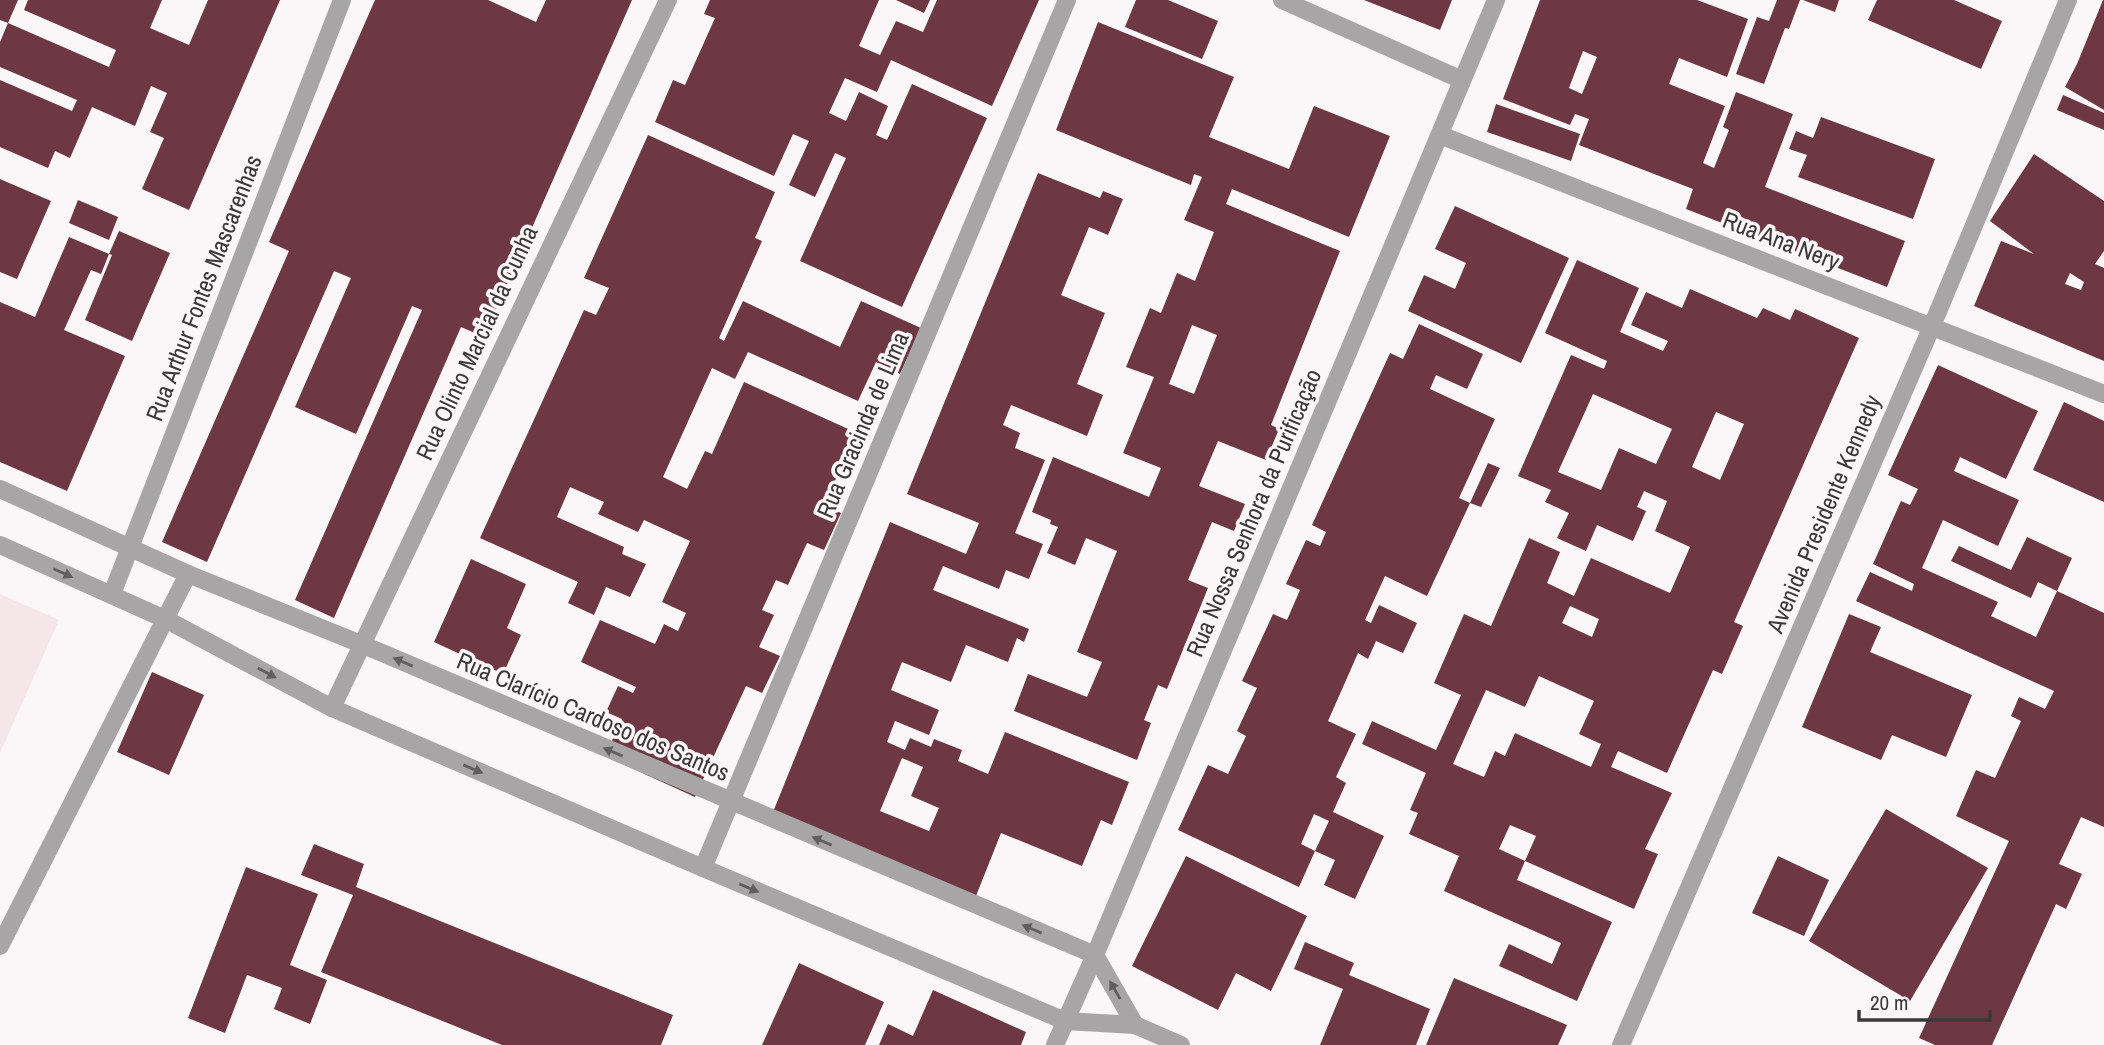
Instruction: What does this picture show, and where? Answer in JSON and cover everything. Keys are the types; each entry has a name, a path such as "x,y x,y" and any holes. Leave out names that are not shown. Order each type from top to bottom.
{"street":[{"name":"Rua Arthur Fontes Mascarenhas","path":"112,594 342,0"},
{"name":"Rua Olinto Marcial da Cunha","path":"332,708 668,0"},
{"name":"Rua Gracinda de Lima","path":"703,868 1067,0"},
{"path":"1282,0 1462,80"},
{"name":"Rua Nossa Senhora da Purificação","path":"1055,1045 1496,0"},
{"name":"Avenida Presidente Kennedy","path":"1621,1045 1932,326 2068,0"},
{"name":"Rua Ana Nery","path":"1440,135 2104,394"},
{"name":"Rua Clarício Cardoso dos Santos","path":"0,489 188,574 361,644 1095,955"},
{"path":"0,545 167,620 332,708 703,868 1065,1021 1135,1025 1181,1045"},
{"path":"0,946 188,574"},
{"path":"1095,955 1135,1025"}],"shaded area":[{"path":"0,594 59,620 0,753"}],"building":[{"path":"0,0 18,0 8,23 0,20"},
{"path":"28,0 162,0 150,28 189,45 208,0 280,0 189,210 142,189 164,138 150,132 167,93 151,86 135,126 92,107 70,158 55,151 48,168 0,147 0,80 72,111 77,100 0,67 0,42 8,23 109,67 116,50 24,10"},
{"path":"375,0 488,0 536,22 546,0 632,0 484,337 461,327 334,618 295,600 422,310 412,306 356,434 295,407 351,278 334,271 207,562 162,542 289,251 269,242"},
{"path":"710,0 879,0 859,46 880,55 896,21 923,32 937,0 1039,0 992,106 891,60 877,92 845,78 829,113 846,121 859,92 888,106 876,135 887,140 912,84 987,118 902,307 800,261 846,158 835,153 815,197 789,185 809,141 793,134 774,176 655,122 673,80 685,85 715,18 704,14"},
{"path":"896,0 930,0 924,13"},
{"path":"1136,0 1168,0 1218,21 1202,59 1125,27"},
{"path":"1364,0 1452,0 1440,30"},
{"path":"1540,0 1697,0 1748,19 1727,77 1679,58 1669,84 1725,106 1703,163 1714,168 1729,130 1723,127 1736,92 1793,114 1765,187 1905,241 1887,287 1686,209 1693,189 1579,145 1589,119 1575,114 1570,125 1503,99","holes":["1583,51 1597,57 1582,94 1569,88"]},
{"path":"1777,0 1800,0 1789,29 1785,28 1764,84 1736,74 1757,17 1769,21"},
{"path":"1803,0 1839,0 1835,12"},
{"path":"1877,0 1954,0 2002,21 1981,69 1868,20"},
{"path":"2104,0 2104,110 2065,87"},
{"path":"1098,22 1234,77 1209,137 1289,169 1314,106 1390,136 1349,237 1232,189 1226,204 1340,251 1271,425 1279,429 1266,460 1218,441 1199,486 1245,504 1234,531 1212,522 1188,580 1208,588 1167,689 1158,685 1144,720 1151,723 1137,760 1014,711 1028,674 1087,697 1102,662 1077,652 1117,551 1086,538 1075,565 1047,553 1058,527 1050,524 1051,520 1032,512 1053,457 1149,497 1161,468 1123,453 1154,377 1126,367 1150,308 1161,313 1177,273 1195,281 1214,232 1184,220 1202,177 1194,174 1191,185 1056,130","holes":["1192,325 1217,335 1194,394 1169,384"]},
{"path":"2063,95 2104,113 2104,130 2057,110"},
{"path":"1496,104 1580,134 1571,161 1487,132"},
{"path":"1821,117 1935,159 1913,219 1798,177 1807,155 1789,149 1796,131 1813,138"},
{"path":"648,135 775,192 755,238 762,241 719,338 724,341 743,301 840,347 861,301 921,328 900,374 876,362 858,401 748,352 735,379 712,368 663,477 687,489 705,451 712,454 744,382 857,433 824,505 841,513 824,550 807,543 788,585 776,580 762,610 774,615 759,647 780,656 762,693 746,686 695,797 605,756 622,719 606,712 618,686 633,693 636,687 581,662 600,620 655,644 664,624 678,631 686,613 662,602 690,541 644,520 638,532 598,514 604,502 570,487 557,517 624,547 622,554 646,564 630,597 606,587 594,615 568,603 578,582 480,538 584,310 596,315 609,288 584,278"},
{"path":"2034,154 2104,201 2104,251 2095,264 2104,268 2104,361 1974,306 2001,241 2034,254 1990,221","holes":["2070,273 2084,282 2081,290 2065,284"]},
{"path":"1038,173 1100,198 1103,191 1123,199 1108,235 1089,227 1061,295 1105,313 1077,384 1103,395 1087,436 1011,405 1003,425 1020,433 1015,448 1045,460 1015,533 1043,544 1029,579 1006,570 999,589 943,566 933,590 1029,629 1024,642 1017,638 1008,662 966,645 951,682 902,662 891,690 939,710 929,735 895,721 887,742 905,750 910,738 931,747 934,739 962,750 958,761 988,774 1005,732 1129,782 1112,825 1101,820 1082,866 1001,833 972,906 769,822 890,522 966,554 979,523 907,494","holes":["902,758 923,767 911,796 939,808 929,831 880,811"]},
{"path":"0,179 51,201 17,279 0,272"},
{"path":"78,200 118,217 109,240 69,223"},
{"path":"1455,206 1569,258 1521,363 1408,311 1424,275 1455,289 1466,263 1435,249"},
{"path":"119,231 170,253 132,341 85,320 112,255 109,254"},
{"path":"69,237 109,254 101,274 91,270 64,330 125,356 67,491 0,462 0,302 35,317"},
{"path":"1577,260 1639,288 1620,332 1663,351 1668,341 1631,325 1646,292 1682,308 1690,289 1757,318 1763,308 1790,320 1795,309 1859,338 1734,622 1743,626 1722,674 1713,670 1667,773 1618,751 1611,767 1672,793 1645,849 1658,854 1634,909 1525,861 1517,880 1612,922 1577,1001 1499,966 1509,944 1552,964 1561,943 1444,891 1459,856 1409,834 1418,813 1410,810 1426,773 1362,744 1372,721 1436,750 1461,695 1434,683 1464,614 1491,626 1529,538 1560,552 1547,583 1574,596 1591,558 1670,593 1690,547 1655,531 1667,501 1644,491 1637,507 1646,511 1633,541 1597,525 1586,551 1557,538 1569,513 1545,502 1551,490 1518,476 1571,355 1604,369 1607,361 1545,333","holes":["1593,394 1672,429 1656,464 1619,448 1601,490 1558,472","1716,412 1744,424 1720,480 1692,467","1570,606 1599,619 1592,637 1562,623","1539,676 1594,701 1579,734 1601,744 1591,767 1515,733 1505,756 1495,751 1484,777 1453,764 1486,690 1525,707","1510,825 1536,836 1525,861 1499,849"]},
{"path":"1419,324 1483,354 1467,389 1436,375 1430,389 1495,419 1459,498 1470,503 1427,596 1385,576 1365,620 1371,623 1379,605 1417,623 1403,653 1376,641 1368,659 1358,653 1328,721 1356,734 1336,777 1346,783 1333,812 1384,836 1355,899 1324,885 1335,860 1315,851 1299,887 1178,830 1208,765 1228,774 1246,736 1237,731 1257,688 1242,681 1273,614 1287,620 1300,590 1286,584 1306,540 1320,546 1326,532 1312,525 1390,353 1403,359","holes":["1314,814 1329,821 1315,851 1301,844"]},
{"path":"1938,365 2038,411 2006,479 1960,457 1954,471 2019,500 1998,546 1943,520 1922,568 1998,602 1991,616 2036,637 2057,591 2104,613 2104,827 2081,817 2059,864 2082,874 2066,909 2056,904 1992,1045 1935,1045 1919,1038 2009,841 1956,816 1976,770 1995,778 2021,721 2011,716 2019,697 2045,709 2054,691 1856,601 1870,572 1912,591 1914,584 1873,564 1901,501 1910,505 1918,489 1888,475"},
{"path":"2064,402 2104,421 2104,502 2033,470"},
{"path":"1488,463 1500,468 1481,507 1470,503"},
{"path":"2027,537 2072,558 2057,591 2038,582 2031,598 1951,561 1959,546 2011,570"},
{"path":"471,559 526,584 507,628 521,635 503,674 434,642"},
{"path":"1849,614 1881,627 1870,652 1972,695 1946,757 1892,735 1881,760 1802,727"},
{"path":"152,672 204,695 169,775 117,752"},
{"path":"1886,809 1988,868 1910,1001 1809,941"},
{"path":"314,844 364,864 356,887 673,1015 661,1045 502,1045 321,972 353,895 301,875"},
{"path":"1186,856 1307,916 1271,991 1236,973 1218,1010 1132,966"},
{"path":"1778,856 1829,880 1804,936 1752,913"},
{"path":"246,867 318,894 290,965 327,980 310,1024 274,1009 282,988 247,975 225,1033 188,1018"},
{"path":"1305,942 1354,963 1349,975 1430,1009 1416,1045 1320,1045 1343,989 1294,969"},
{"path":"799,963 884,1002 865,1045 762,1045"},
{"path":"1454,978 1567,1025 1558,1045 1426,1045"},
{"path":"933,990 1026,1032 1021,1045 879,1045 888,1024 913,1036"}]}
